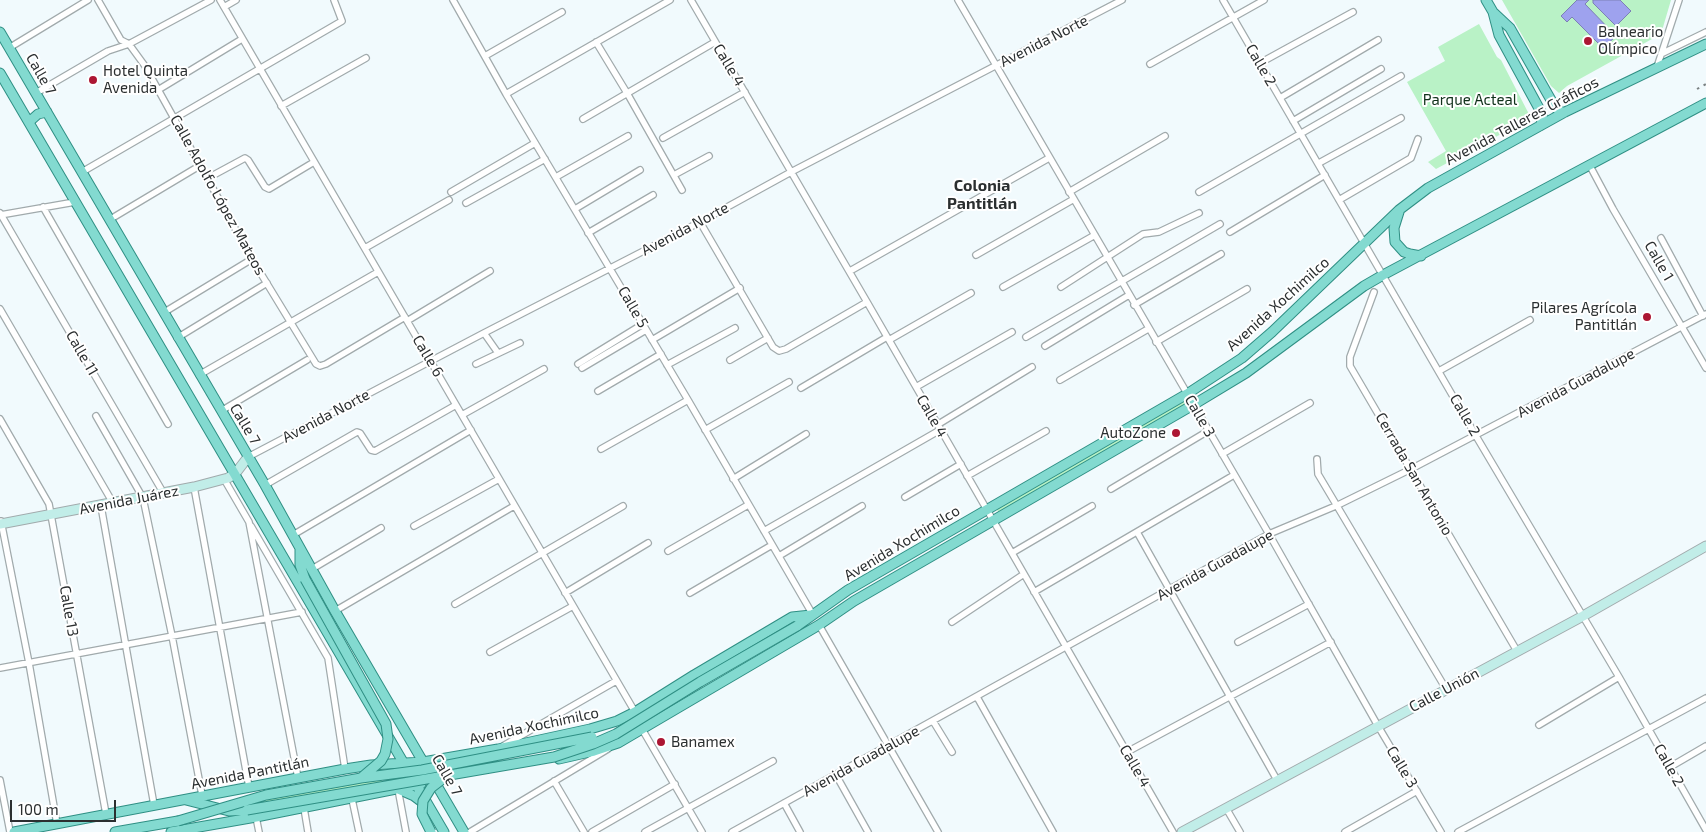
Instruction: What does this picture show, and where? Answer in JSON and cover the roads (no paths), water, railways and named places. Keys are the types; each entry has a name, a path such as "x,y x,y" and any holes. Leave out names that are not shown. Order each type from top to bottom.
{"main road":[{"path":"1486,0 1493,12 1499,35 1540,112 1543,119 1540,126"},
{"path":"1493,12 1510,28 1555,107 1561,112 1565,112"},
{"name":"Calle 7","path":"0,32 265,485 335,611 464,832"},
{"name":"Avenida Talleres Gráficos","path":"1365,243 1399,210 1442,179 1565,112 1706,44"},
{"name":"Calle 7","path":"0,73 444,832"},
{"path":"1384,275 1706,103"},
{"path":"28,122 38,114 47,112"},
{"path":"1399,210 1394,228 1396,242 1404,252 1421,256"},
{"name":"Avenida Xochimilco","path":"404,764 498,749 590,729 617,721 635,712 694,674 792,617 813,615 848,590 1187,394 1256,347 1365,243"},
{"name":"Avenida Xochimilco","path":"416,785 555,760 618,743 819,625 854,601 1246,373 1364,286 1384,275"},
{"path":"300,548 300,565 304,578 386,724 388,739 385,754 361,778"},
{"path":"184,799 229,811 246,810 554,757 616,734 700,682 798,626 813,615"},
{"path":"115,832 178,821 266,795 361,778 422,770 642,729"},
{"path":"393,745 396,748 404,746 408,736"},
{"path":"456,756 452,763 452,768 454,774 460,777"},
{"name":"Avenida Pantitlán","path":"14,832 345,769 371,765 404,764"},
{"path":"385,792 395,779 394,772 388,765"},
{"path":"430,832 422,814 423,801 431,788 446,776"},
{"path":"171,832 208,829 256,817 416,785"},
{"path":"398,789 414,796 430,808"}],"street":[{"path":"9,48 88,0"},
{"name":"Calle Adolfo López Mateos","path":"98,0 121,40 129,44 145,66 252,259 316,364 320,366 406,319"},
{"path":"36,93 108,51 129,44 210,0"},
{"name":"Calle 6","path":"220,0 471,430 541,554 635,712"},
{"path":"224,7 236,0"},
{"path":"82,172 342,21 334,0"},
{"name":"Calle 5","path":"453,0 506,94 668,365 813,615"},
{"path":"506,94 670,0"},
{"name":"Calle 4","path":"691,0 868,302 1172,832"},
{"name":"Calle 3","path":"958,0 1441,832"},
{"name":"Avenida Norte","path":"248,457 1122,0"},
{"name":"Calle 2","path":"1223,0 1476,436 1619,677 1706,831"},
{"path":"1150,64 1264,0"},
{"path":"1657,67 1679,0"},
{"path":"485,56 562,12"},
{"path":"1260,63 1353,12"},
{"path":"1661,54 1706,32"},
{"path":"158,90 242,39"},
{"path":"1280,98 1378,40"},
{"path":"596,42 682,190"},
{"path":"583,119 715,42"},
{"path":"281,106 366,58"},
{"path":"1293,121 1381,69"},
{"path":"1199,192 1401,76"},
{"path":"663,138 745,92"},
{"path":"1319,163 1401,118"},
{"path":"556,177 628,136"},
{"path":"1069,192 1165,136"},
{"path":"1340,200 1411,158 1418,139"},
{"path":"451,192 535,142"},
{"path":"674,175 709,156"},
{"path":"208,178 245,158 265,187 269,189 314,162"},
{"path":"850,272 1049,158"},
{"path":"466,204 545,159"},
{"path":"110,220 201,165"},
{"name":"Calle 1","path":"1590,166 1706,368"},
{"path":"574,209 640,170"},
{"path":"1230,232 1325,175"},
{"path":"588,233 653,195"},
{"path":"976,256 1074,199"},
{"path":"365,248 449,200"},
{"path":"0,214 75,202"},
{"path":"43,207 168,424"},
{"path":"1061,286 1143,234 1159,232 1199,213"},
{"name":"Calle 11","path":"0,214 164,494"},
{"path":"700,222 773,347 779,351 786,349 868,302"},
{"path":"1026,337 1220,224"},
{"path":"1003,287 1095,235"},
{"path":"1661,238 1704,315"},
{"path":"1134,304 1221,254"},
{"path":"163,313 252,259"},
{"path":"406,319 490,271"},
{"path":"200,375 378,272"},
{"path":"178,338 267,284"},
{"path":"652,340 740,288"},
{"path":"1156,342 1246,290"},
{"name":"Cerrada San Antonio","path":"1374,292 1349,363 1517,650"},
{"path":"801,388 971,293"},
{"path":"1046,346 1129,295"},
{"path":"0,309 113,504"},
{"name":"Avenida Guadalupe","path":"732,832 934,722 1269,534 1338,505 1411,469 1704,315"},
{"path":"1439,371 1530,320"},
{"path":"580,366 644,327"},
{"path":"668,365 735,328"},
{"path":"1060,380 1148,329"},
{"path":"484,332 498,353"},
{"path":"916,387 1012,332"},
{"path":"730,360 768,338"},
{"path":"476,364 520,343"},
{"path":"598,391 661,354"},
{"path":"221,411 307,360"},
{"path":"764,531 938,427 1032,367"},
{"path":"462,415 544,369"},
{"path":"705,430 789,382"},
{"path":"601,449 688,400"},
{"path":"1222,454 1310,402"},
{"path":"265,485 359,432 373,451 456,405"},
{"path":"96,416 143,498 172,636 202,795"},
{"name":"Calle 13","path":"0,420 49,504 106,814"},
{"path":"293,536 471,430"},
{"path":"967,476 1046,431"},
{"path":"1111,489 1208,431"},
{"path":"733,478 806,434"},
{"name":"Avenida Juárez","path":"1,522 113,504 194,487 224,479 234,474 248,457"},
{"path":"1317,459 1318,473 1446,689"},
{"path":"905,497 961,464"},
{"path":"1034,592 1234,475"},
{"path":"224,479 328,658 345,769"},
{"path":"414,526 499,479"},
{"path":"194,487 249,787"},
{"path":"668,551 748,505"},
{"path":"101,506 124,645 154,805"},
{"path":"335,611 514,506"},
{"path":"455,604 624,506"},
{"path":"779,556 862,506"},
{"path":"1012,553 1092,506"},
{"path":"1,522 29,662 57,824"},
{"path":"249,522 298,778"},
{"path":"312,569 381,528"},
{"path":"1137,532 1277,780"},
{"path":"565,593 648,543"},
{"path":"690,593 772,545"},
{"name":"Calle Unión","path":"1182,832 1582,616 1706,546"},
{"path":"952,622 1024,574"},
{"path":"1238,642 1309,604"},
{"path":"490,652 573,606"},
{"path":"0,668 302,612"},
{"path":"819,625 938,832"},
{"path":"1127,752 1331,642"},
{"path":"1539,725 1619,677"},
{"path":"498,749 616,680"},
{"path":"977,697 1053,832"},
{"path":"1458,832 1706,698"},
{"path":"934,722 952,752"},
{"path":"642,729 702,832"},
{"name":"Avenida Xochimilco","path":"470,832 618,743"},
{"path":"1670,767 1706,746"},
{"path":"645,832 773,761"},
{"path":"836,775 868,832"},
{"path":"0,780 10,832"},
{"path":"554,781 584,832"},
{"path":"592,832 675,784"},
{"path":"398,789 406,832"},
{"path":"1345,832 1416,791"},
{"path":"352,798 358,832"},
{"path":"784,803 800,832"},
{"path":"304,808 308,832"},
{"path":"1226,808 1240,832"},
{"path":"256,817 259,832"}],"water":[{"path":"1577,0 1589,0 1585,4 1616,36 1603,48 1572,17 1567,22 1561,16"},
{"path":"1593,0 1620,0 1631,11 1616,26 1593,3"}],"railway":[{"path":"1697,89 1706,84"}],"place":[{"name":"Balneario Olímpico","path":"1588,41"},
{"name":"Hotel Quinta Avenida","path":"93,80"},
{"name":"Pilares Agrícola Pantitlán","path":"1647,317"},
{"name":"AutoZone","path":"1176,433"},
{"name":"Banamex","path":"661,742"}],"district":[{"name":"Colonia Pantitlán","path":"982,195"}],"park label":[{"name":"Parque Acteal","path":"1470,100"}]}
